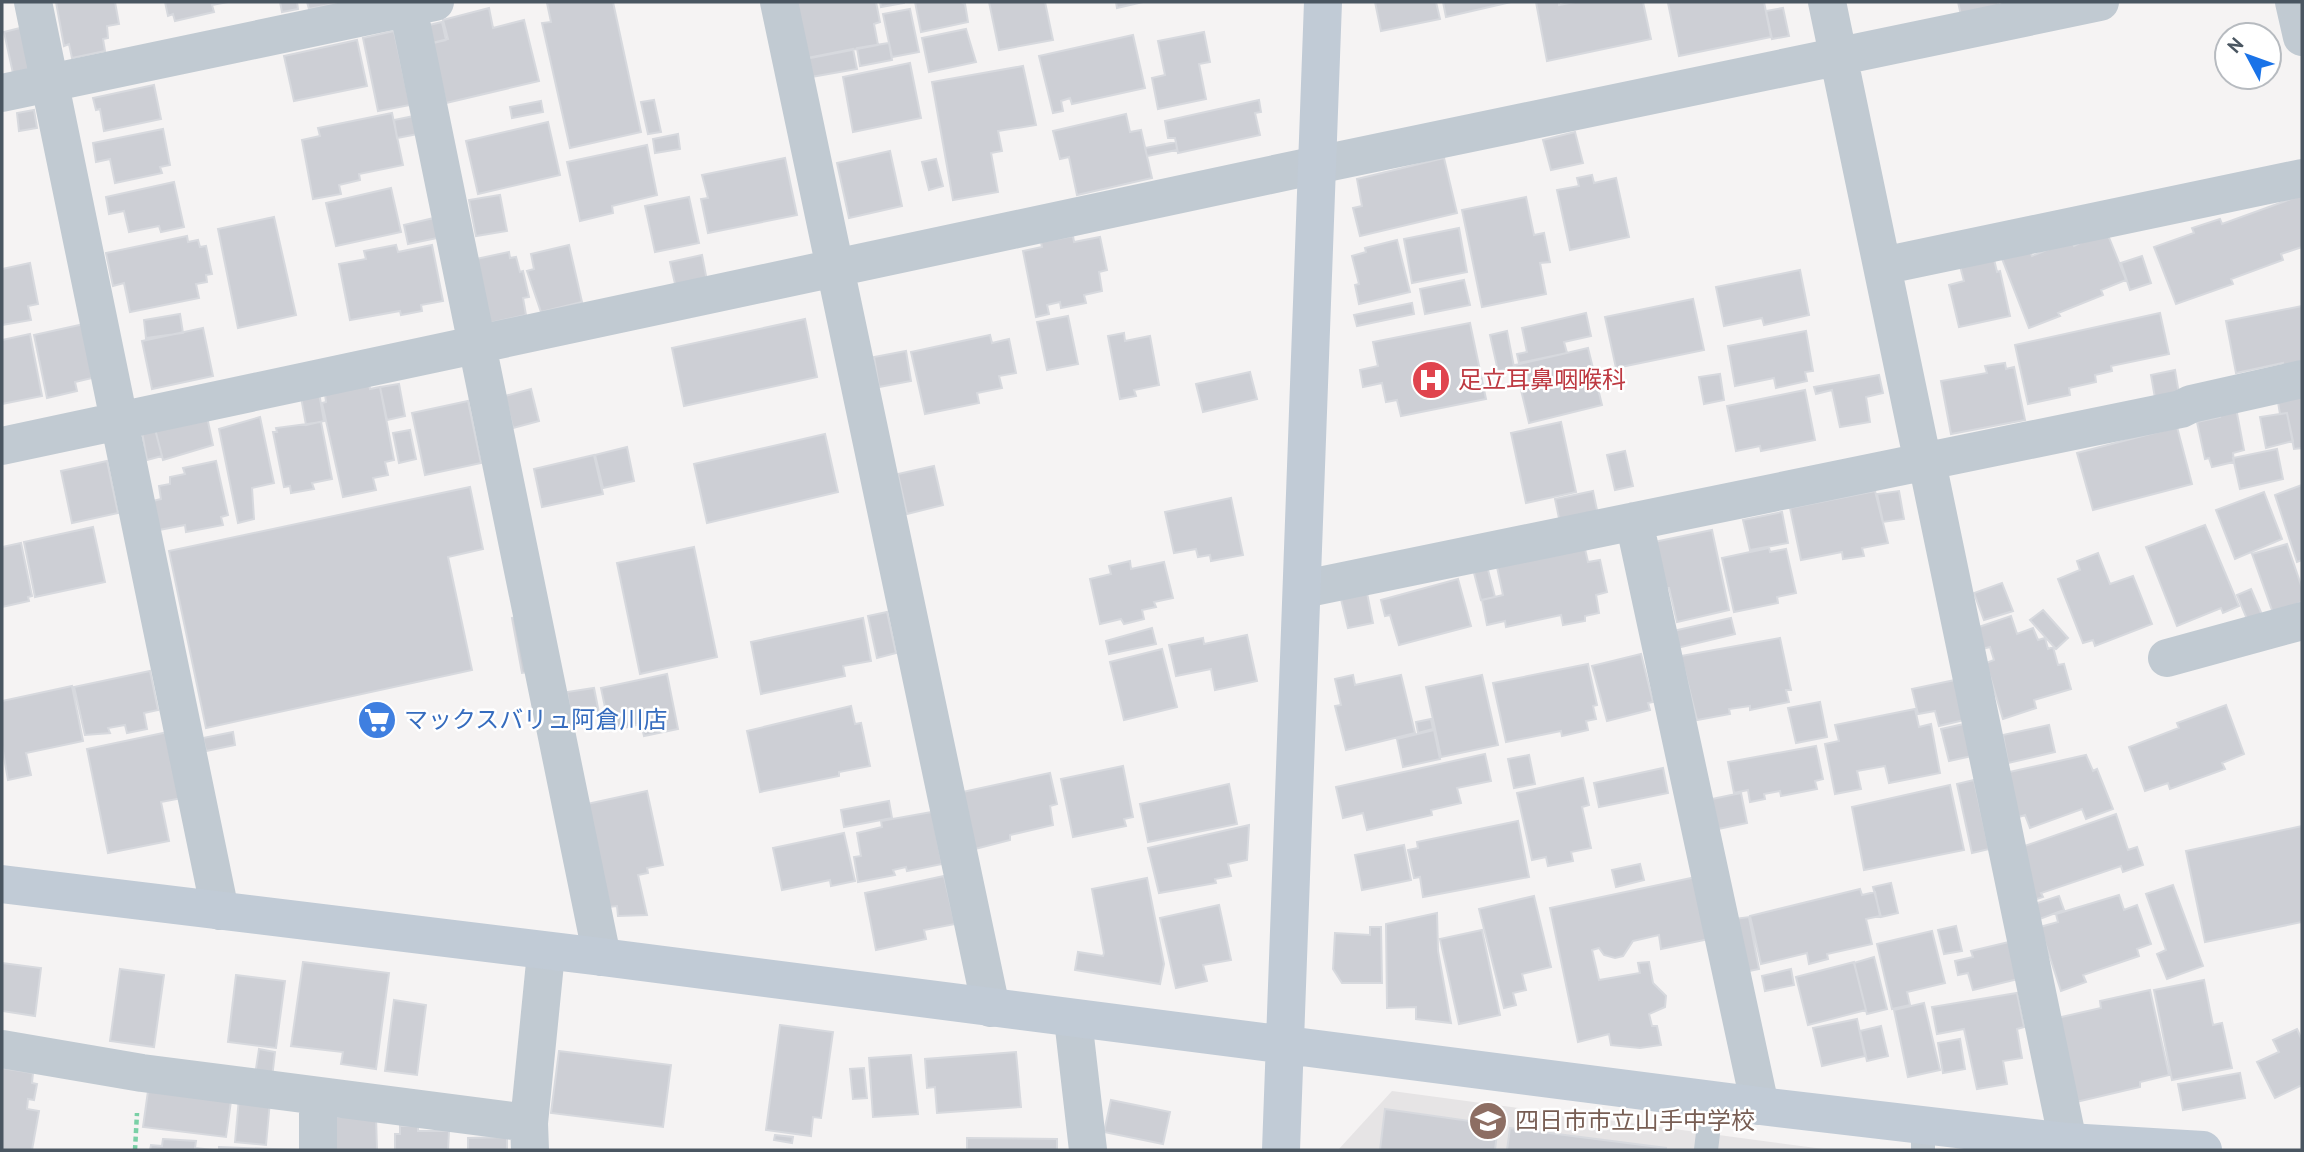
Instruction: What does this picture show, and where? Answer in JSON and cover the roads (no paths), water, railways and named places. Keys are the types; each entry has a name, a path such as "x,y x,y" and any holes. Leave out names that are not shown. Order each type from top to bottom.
{"street":[{"path":"33,2 220,911"},
{"path":"779,2 991,1008"},
{"path":"1281,1150 1324,2"},
{"path":"1827,2 1925,463 2084,1145"},
{"path":"2,446 1317,165 2100,2"},
{"path":"2294,2 2302,37"},
{"path":"2,93 417,4 478,345 602,957"},
{"path":"1882,266 2302,178"},
{"path":"1304,589 1925,463 2181,409 2191,404 2302,379"},
{"path":"1633,521 1760,1106"},
{"path":"2167,658 2302,621"},
{"path":"2,884 546,953 602,957 1286,1047 1712,1099 1923,1137 2203,1150"},
{"path":"2,1049 142,1073 318,1097 530,1137 546,953"},
{"path":"1073,1019 1088,1150"},
{"path":"318,1097 318,1150"}],"lane":[{"path":"1706,1150 1712,1099"}],"place":[{"name":"足立耳鼻咽喉科","path":"1431,380"},
{"name":"マックスバリュ阿倉川店","path":"377,720"},
{"name":"四日市市立山手中学校","path":"1488,1121"}]}
